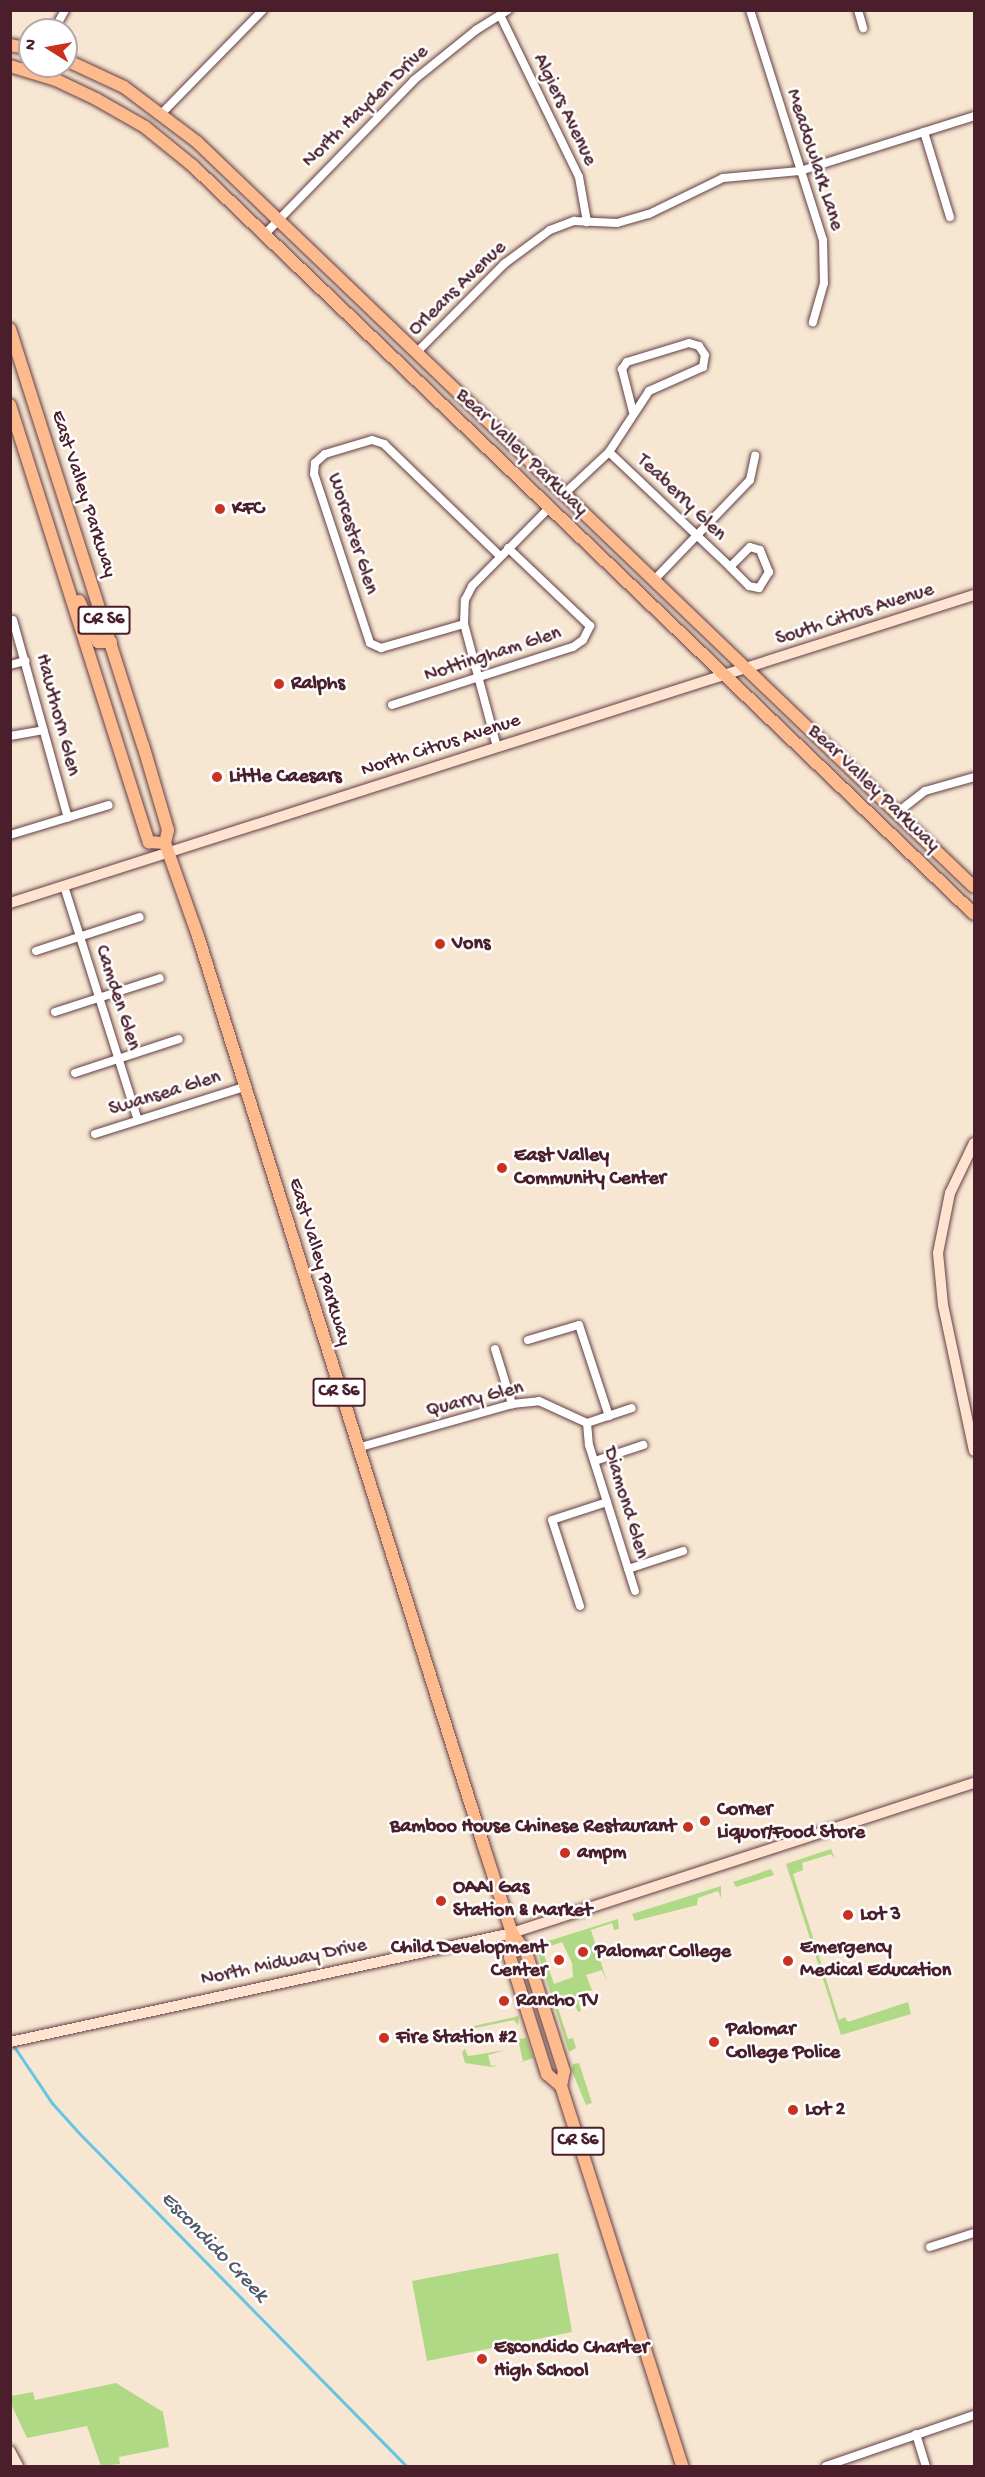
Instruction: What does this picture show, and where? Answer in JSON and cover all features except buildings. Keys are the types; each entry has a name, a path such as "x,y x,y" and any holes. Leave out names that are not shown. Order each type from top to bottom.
{"main road":[{"name":"Bear Valley Parkway","path":"10,66 80,91 145,127 185,159 975,914"},
{"name":"Bear Valley Parkway","path":"78,66 124,87 162,113 278,219 975,887"},
{"name":"East Valley Parkway","path":"10,329 111,642 168,830 167,847 512,1933 510,1957 547,2074 561,2086 682,2466"},
{"name":"East Valley Parkway","path":"10,405 149,842 167,847"},
{"path":"72,594 83,604 98,642 111,642"}],"street":[{"path":"162,113 263,10"},
{"name":"North Hayden Drive","path":"265,234 414,80 508,10"},
{"name":"Meadowlark Lane","path":"750,10 823,240 824,283 813,322"},
{"path":"858,10 863,28"},
{"name":"Algiers Avenue","path":"500,15 579,177 587,222"},
{"name":"Orleans Avenue","path":"417,352 513,257 550,230 574,221 617,224 649,214 723,178 800,171 975,116"},
{"path":"924,132 950,217"},
{"path":"564,494 609,452 648,391 703,367 705,355 699,346 689,343 627,362 622,369 633,412"},
{"name":"Worcester Glen","path":"464,624 381,648 370,643 314,474 315,463 325,454 372,440 384,444 500,556"},
{"name":"Teaberry Glen","path":"609,452 749,586 759,588 768,572 760,550 750,547 730,567"},
{"path":"655,579 750,480 755,456"},
{"path":"497,747 464,624 465,600 472,586 550,507"},
{"name":"Nottingham Glen","path":"392,705 573,647 590,626 508,548"},
{"name":"South Citrus Avenue","path":"746,669 975,595"},
{"name":"Hawthorn Glen","path":"13,620 69,818"},
{"path":"10,665 26,661"},
{"name":"North Citrus Avenue","path":"10,903 64,886 167,847 746,669"},
{"path":"10,736 43,730"},
{"path":"898,812 926,791 975,777"},
{"path":"10,835 109,806"},
{"name":"Camden Glen","path":"64,886 138,1120"},
{"path":"36,951 140,917"},
{"path":"55,1012 160,978"},
{"path":"75,1072 178,1039"},
{"name":"Swansea Glen","path":"95,1134 244,1087"},
{"path":"975,1143 950,1192 939,1253 943,1305 975,1451"},
{"path":"528,1340 579,1325 609,1416"},
{"path":"495,1349 512,1404"},
{"name":"Quarry Glen","path":"357,1448 512,1404 539,1401 587,1424"},
{"path":"587,1424 632,1408"},
{"name":"Diamond Glen","path":"587,1424 586,1431 635,1592"},
{"path":"595,1461 643,1445"},
{"path":"580,1606 552,1520 607,1502"},
{"path":"628,1569 683,1551"},
{"name":"North Midway Drive","path":"10,2042 512,1933 975,1783"},
{"path":"930,2247 975,2233"},
{"path":"826,2465 975,2415"},
{"path":"916,2434 926,2466"},
{"path":"10,2451 18,2466"}],"green space":[{"path":"831,1849 835,1859 831,1854 802,1863 803,1870 793,1874 839,2020 845,2017 848,2022 908,2002 911,2014 841,2035 786,1864"},
{"path":"771,1869 774,1875 736,1887 733,1882"},
{"path":"721,1886 721,1898 718,1891 698,1898 697,1905 635,1921 632,1914"},
{"path":"618,1919 619,1929 614,1930 612,1923 591,1930 607,1982 602,1970 586,1975 592,1990 577,1995 581,2011 578,2012 570,1994 555,1999 568,2039 573,2038 576,2048 569,2052 537,1950 542,1943","holes":["562,1942 572,1963 573,1977 554,1984 542,1949"]},
{"path":"519,2016 518,2025 514,2020 471,2029 468,2037 460,2029"},
{"path":"526,2038 533,2058 516,2064 523,2061 518,2039"},
{"path":"465,2049 468,2056 506,2050 488,2055 491,2066 498,2065 492,2067 465,2063 462,2052"},
{"path":"579,2063 592,2103 586,2105 572,2071 573,2064"},
{"path":"558,2253 572,2332 427,2361 412,2281"},
{"path":"116,2383 163,2412 169,2447 119,2457 120,2464 101,2466 87,2426 27,2438 11,2404 11,2396 33,2392 35,2400"}],"waterway":[{"name":"Escondido Creek","path":"13,2045 52,2103 79,2133 406,2466"}],"place":[{"name":"KFC","path":"220,509"},
{"name":"Ralphs","path":"279,684"},
{"name":"Little Caesars","path":"217,777"},
{"name":"Vons","path":"440,944"},
{"name":"East Valley Community Center","path":"502,1168"},
{"name":"Corner Liquor/Food Store","path":"705,1821"},
{"name":"Bamboo House Chinese Restaurant","path":"688,1827"},
{"name":"ampm","path":"565,1853"},
{"name":"OAAI Gas Station & Market","path":"441,1901"},
{"name":"Lot 3","path":"848,1915"},
{"name":"Palomar College","path":"583,1952"},
{"name":"Child Development Center","path":"559,1960"},
{"name":"Emergency Medical Education","path":"788,1961"},
{"name":"Rancho TV","path":"504,2001"},
{"name":"Fire Station #2","path":"384,2038"},
{"name":"Palomar College Police","path":"714,2042"},
{"name":"Lot 2","path":"793,2110"},
{"name":"Escondido Charter High School","path":"482,2359"}]}
